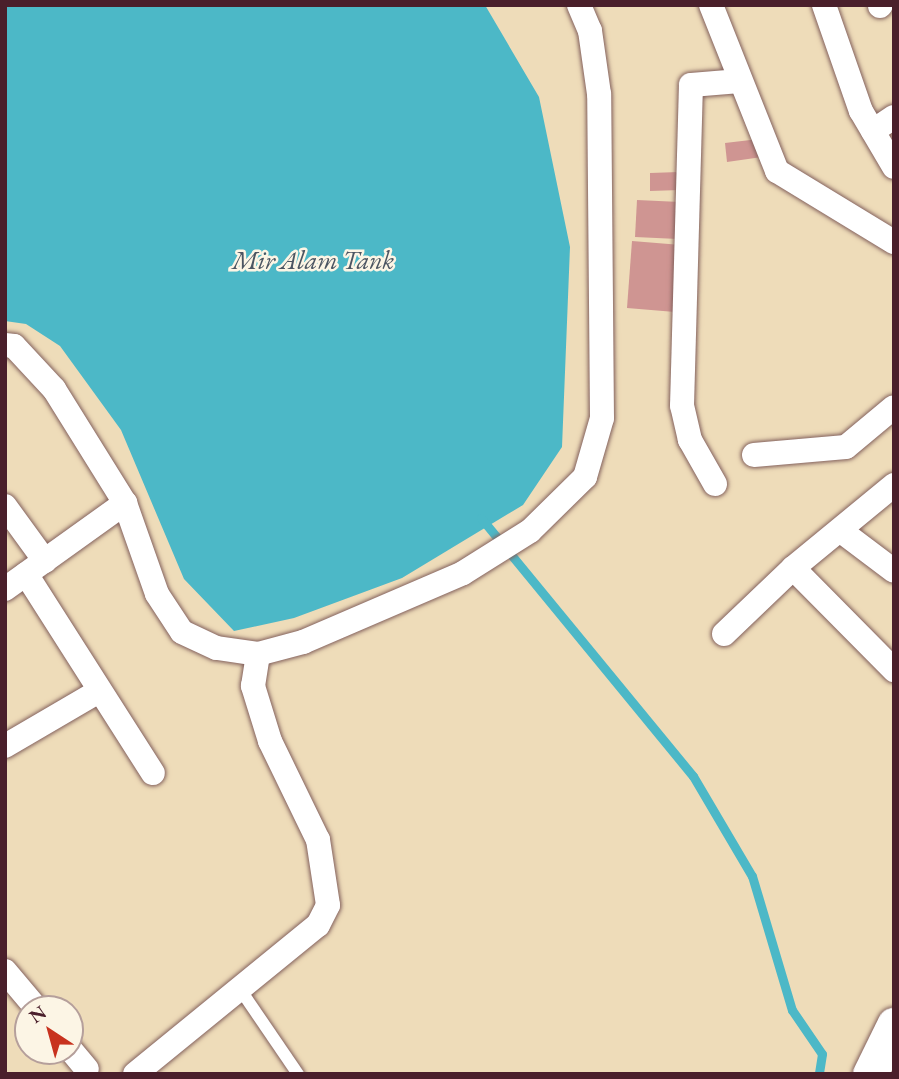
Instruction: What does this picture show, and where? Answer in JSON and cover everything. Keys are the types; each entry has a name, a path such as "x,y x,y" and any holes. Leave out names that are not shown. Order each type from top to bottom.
{"main road":[{"path":"870,1074 894,1024"}],"street":[{"path":"5,345 14,346 54,390 125,503 157,594 182,632 217,648 258,654 303,642 463,573 521,537 586,477 602,418 599,94 590,31 579,5"},
{"path":"711,5 777,171 894,242"},
{"path":"824,5 861,111 894,167"},
{"path":"715,484 690,440 682,406 691,85 740,81"},
{"path":"873,131 894,117"},
{"path":"754,455 846,447 894,407"},
{"path":"724,634 793,568 894,485"},
{"path":"5,589 125,503"},
{"path":"5,506 99,691 153,773"},
{"path":"841,531 894,571"},
{"path":"793,568 894,670"},
{"path":"135,1074 318,925 328,905 318,841 270,741 253,686 258,654"},
{"path":"5,746 99,691"},
{"path":"5,971 25,995"},
{"path":"83,1065 86,1069"}],"lane":[{"path":"240,989 298,1074"}],"water":[{"name":"Mir Alam Tank","path":"5,5 485,5 539,97 570,247 562,447 523,505 402,578 294,618 234,631 184,579 121,430 60,346 26,324 5,321"}],"building":[{"path":"759,139 762,157 727,162 725,143"},
{"path":"679,172 680,190 650,191 650,173"},
{"path":"637,200 680,202 678,239 635,237"},
{"path":"632,241 681,245 675,312 627,308"}],"waterway":[{"path":"481,518 693,776 752,876 792,1010 822,1054 819,1074"}]}
